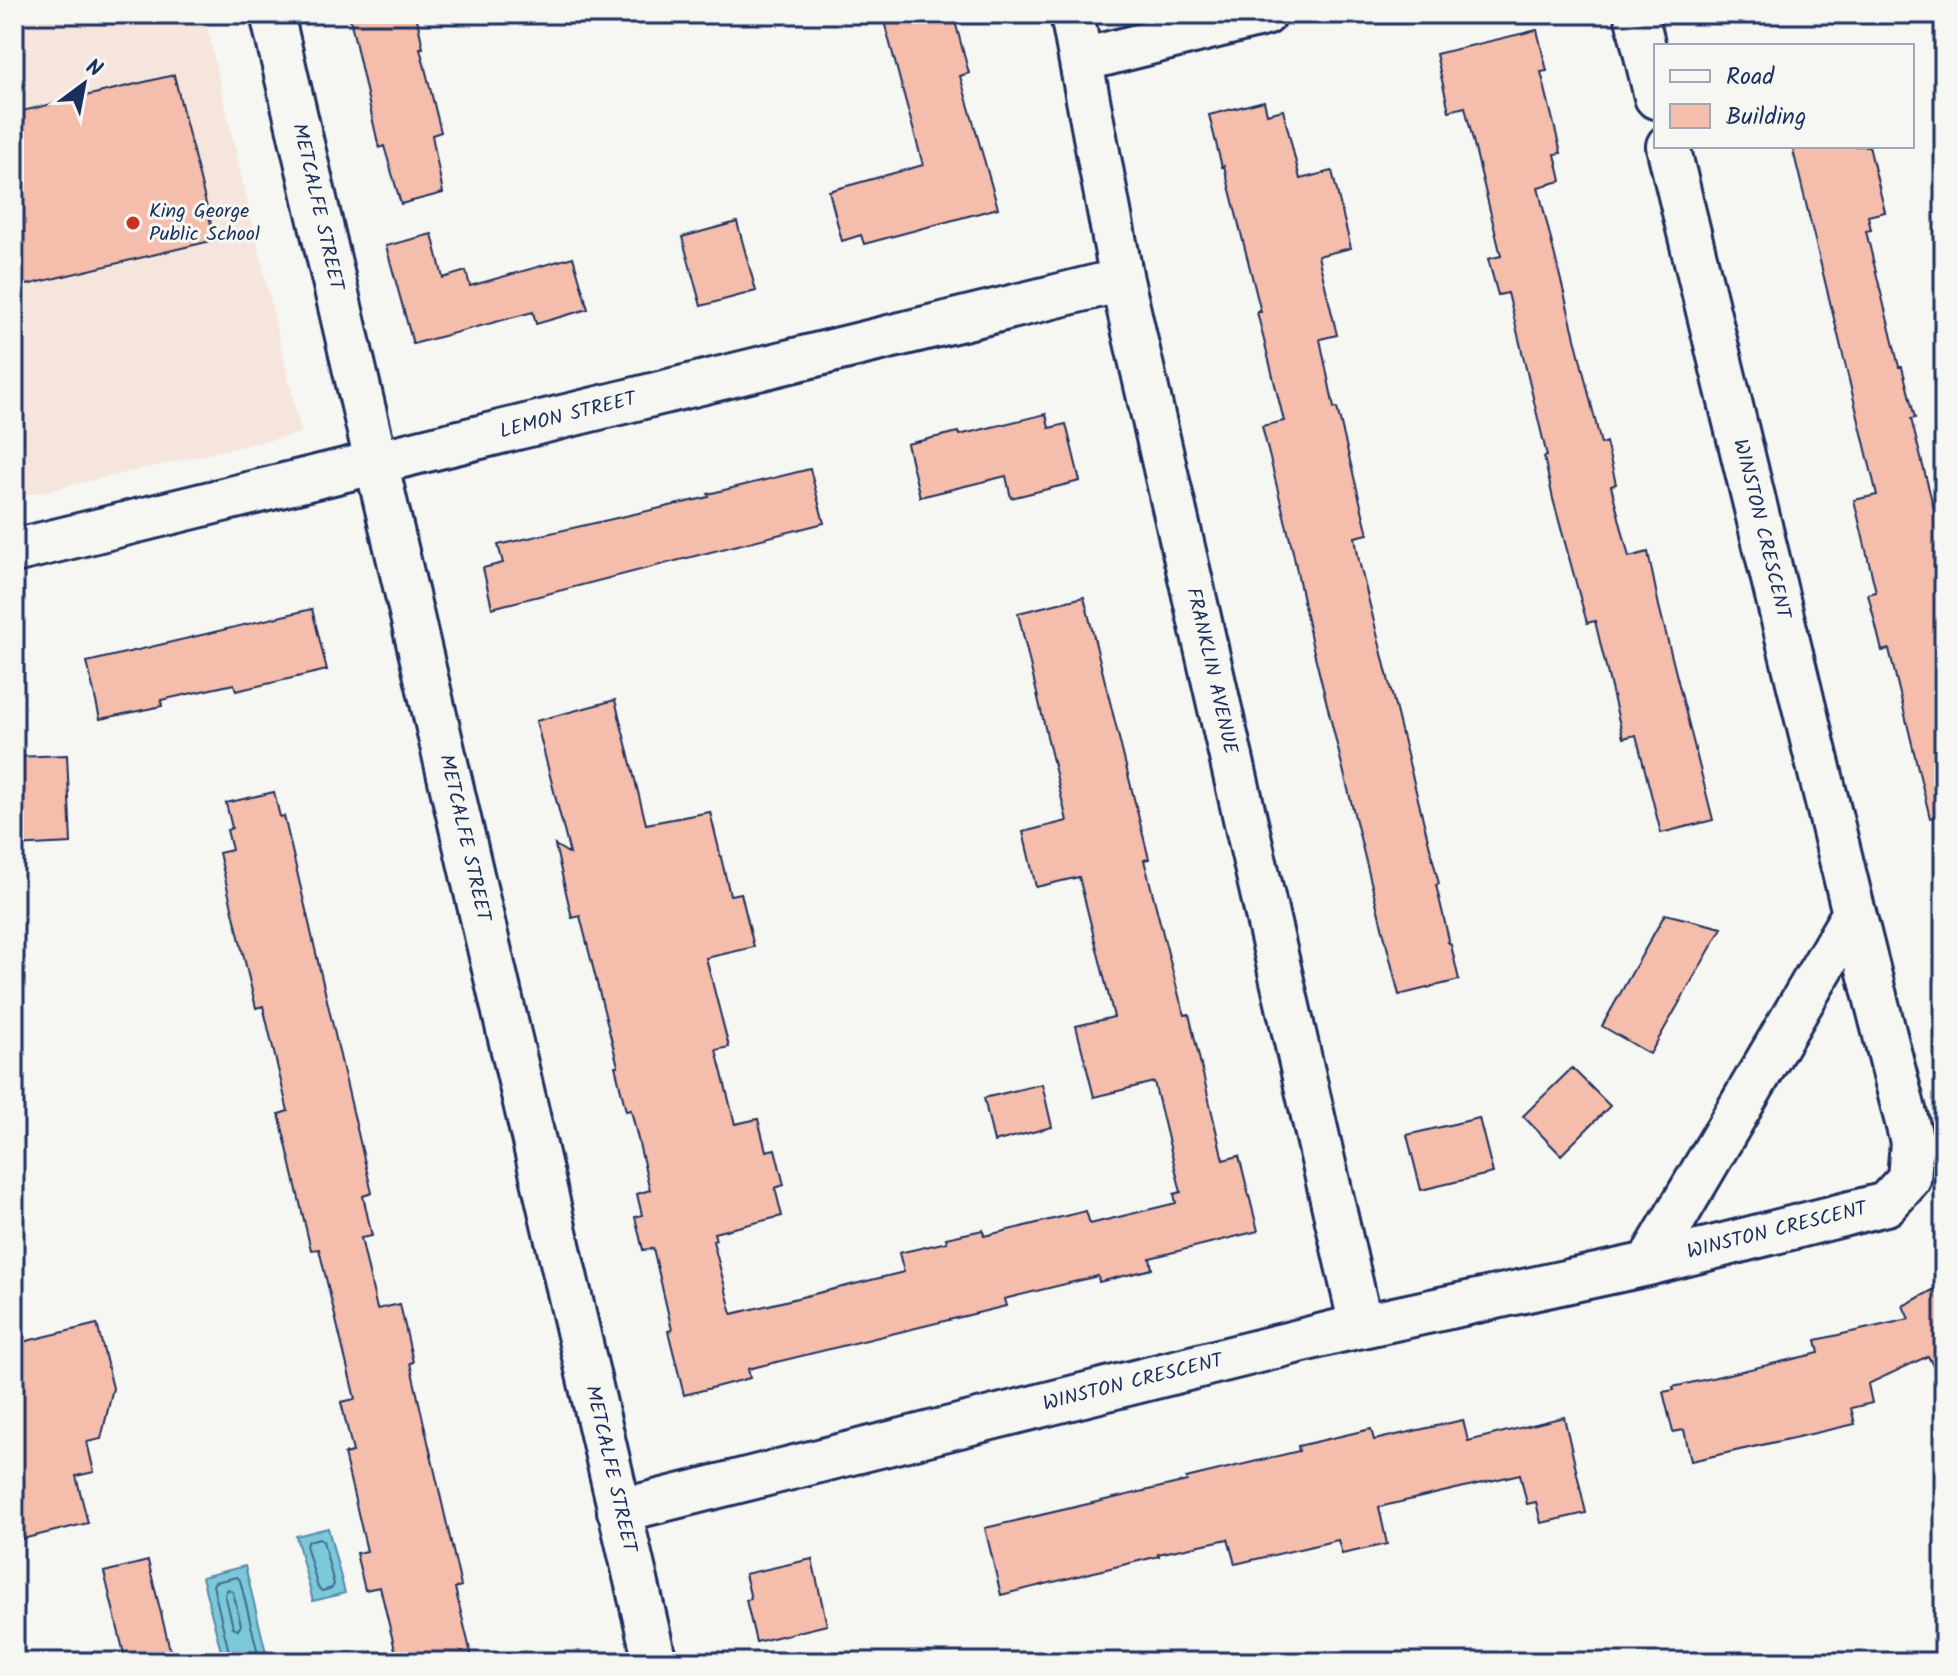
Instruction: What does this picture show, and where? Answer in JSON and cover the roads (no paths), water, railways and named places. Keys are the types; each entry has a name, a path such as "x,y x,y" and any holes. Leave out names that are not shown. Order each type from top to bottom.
{"street":[{"name":"METCALFE STREET","path":"272,14 655,1662"},
{"name":"FRANKLIN AVENUE","path":"1072,14 1122,280 1361,1326"},
{"path":"1082,60 1265,14"},
{"path":"1636,14 1654,89"},
{"name":"WINSTON CRESCENT","path":"619,1511 1361,1326 1648,1264 1886,1204 1909,1179 1912,1142 1668,148"},
{"name":"LEMON STREET","path":"14,551 1122,280"},
{"name":"WINSTON CRESCENT","path":"1648,1264 1854,913"}],"water":[{"path":"328,1528 345,1593 313,1601 296,1536"},
{"path":"245,1566 268,1661 219,1662 217,1653 221,1651 202,1577"}],"place":[{"name":"King George Public School","path":"133,223"}]}
